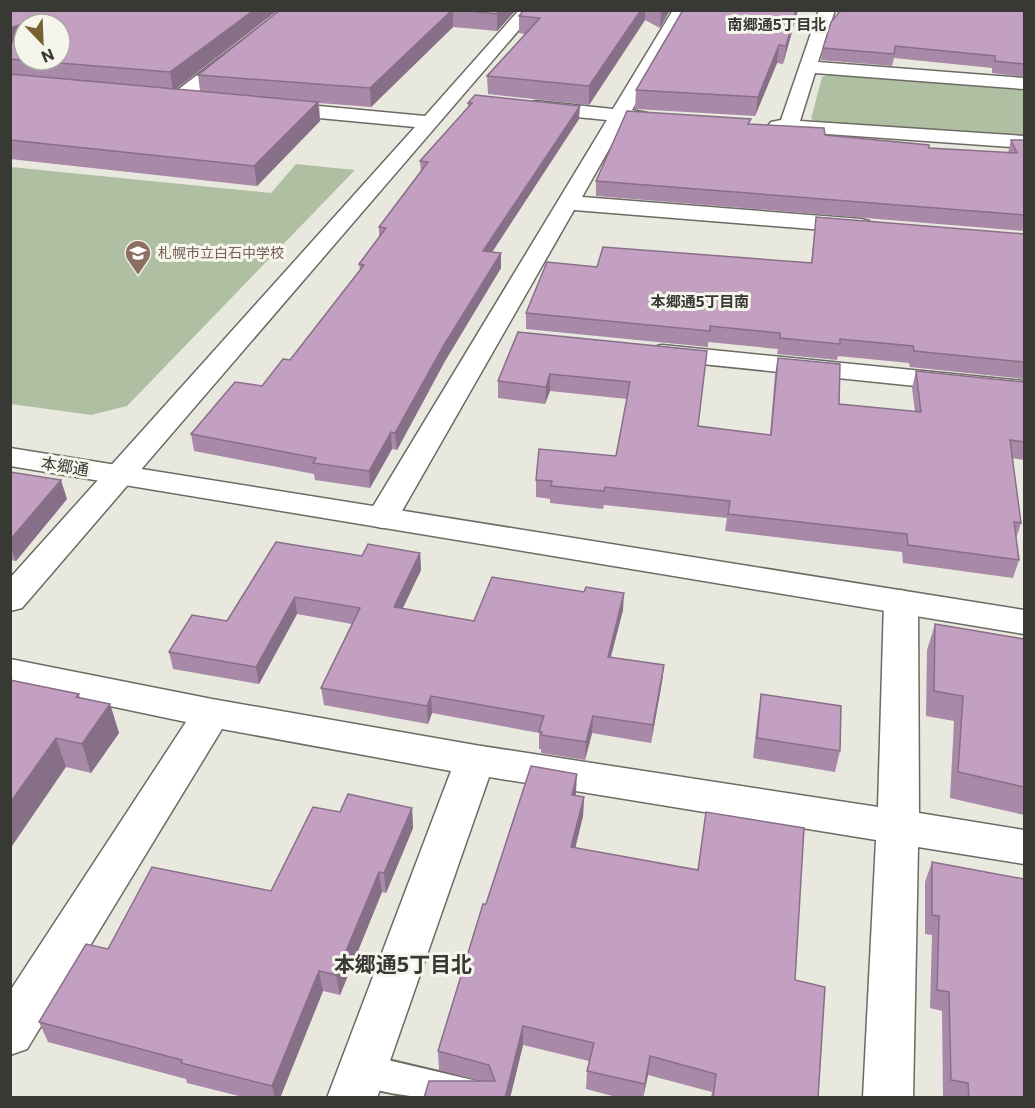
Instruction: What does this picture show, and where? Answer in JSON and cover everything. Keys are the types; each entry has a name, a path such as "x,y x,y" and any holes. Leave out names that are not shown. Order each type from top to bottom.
{"street":[{"path":"178,99 293,10"},
{"path":"10,600 528,10"},
{"path":"382,518 501,337 568,203 681,10"},
{"path":"788,127 827,10"},
{"path":"808,67 1024,84"},
{"path":"154,97 201,101"},
{"path":"453,98 477,100"},
{"path":"512,104 664,119"},
{"path":"258,106 429,122"},
{"path":"754,125 1024,142"},
{"path":"568,203 884,228"},
{"path":"632,350 1024,389"},
{"name":"本郷通","path":"10,457 1024,622"},
{"path":"888,1098 898,825 901,602"},
{"path":"10,672 212,713 475,760 898,825 1024,847"},
{"path":"10,1033 212,713"},
{"path":"357,1084 475,760"}],"lane":[{"path":"357,1084 477,1098"}],"green space":[{"path":"830,73 1021,90 1024,92 1024,136 822,123 811,119 822,77"},
{"name":"札幌市立白石中学校","path":"296,164 355,170 127,406 91,415 11,404 11,167 271,193"}],"building":[{"path":"10,10 254,10 170,72 72,64 72,12 12,12 12,27 10,28"},
{"path":"280,10 452,10 370,88 198,75"},
{"path":"459,10 500,10 497,14"},
{"path":"524,10 641,10 589,86 487,76 540,18 519,16"},
{"path":"683,10 796,10 786,46 779,45 758,97 636,90"},
{"path":"841,10 1016,10 1024,12 1024,64 995,61 995,56 895,46 894,54 823,48 831,22"},
{"path":"12,42 12,59 10,59 10,43"},
{"path":"10,74 318,102 254,166 10,140"},
{"path":"475,95 580,106 483,251 501,253 444,345 395,433 391,432 369,471 313,463 316,458 191,434 235,382 262,386 283,359 290,360 364,265 359,264 386,228 379,227 428,162 420,161 472,103 468,103"},
{"path":"627,111 751,119 748,124 824,128 825,135 929,145 929,148 1017,153 1011,140 1024,140 1024,215 596,181"},
{"path":"816,217 1024,234 1024,362 914,351 913,346 840,339 840,344 780,338 780,333 710,326 710,331 526,313 547,262 597,267 603,247 812,263"},
{"path":"518,332 707,351 698,426 771,435 778,358 840,364 839,404 921,412 916,371 1024,382 1024,442 1010,440 1021,523 1014,522 1019,560 908,545 907,534 728,514 730,501 605,487 604,491 551,486 552,481 536,480 539,449 616,456 630,382 550,374 546,387 498,381"},
{"path":"10,472 61,480 10,540"},
{"path":"276,542 362,556 368,544 420,553 394,607 474,621 492,577 584,592 586,587 624,593 608,657 664,665 653,725 593,716 586,742 541,735 542,732 539,731 544,716 431,696 427,706 321,688 360,608 295,597 256,667 169,652 192,615 227,621"},
{"path":"935,624 1024,639 1024,787 958,772 963,696 934,691"},
{"path":"10,680 79,694 76,697 110,704 82,744 56,738 10,803"},
{"path":"761,694 841,706 840,751 757,738"},
{"path":"531,766 577,774 572,795 584,797 571,847 698,870 706,812 804,828 795,980 825,987 818,1098 713,1098 716,1074 650,1056 645,1084 587,1071 594,1043 523,1026 505,1098 424,1098 429,1081 495,1081 489,1065 438,1051 483,904 486,904"},
{"path":"348,794 412,808 384,873 379,872 336,975 319,971 272,1086 181,1063 182,1060 39,1022 86,944 108,949 152,867 271,891 313,807 340,812"},
{"path":"932,862 1024,879 1024,1098 969,1098 968,1083 951,1080 949,992 937,990 939,916 932,915"}],"place":[{"name":"札幌市立白石中学校","path":"138,276"}],"district":[{"name":"南郷通5丁目北","path":"777,25"},
{"name":"本郷通5丁目南","path":"700,302"},
{"name":"本郷通5丁目北","path":"403,965"}]}
